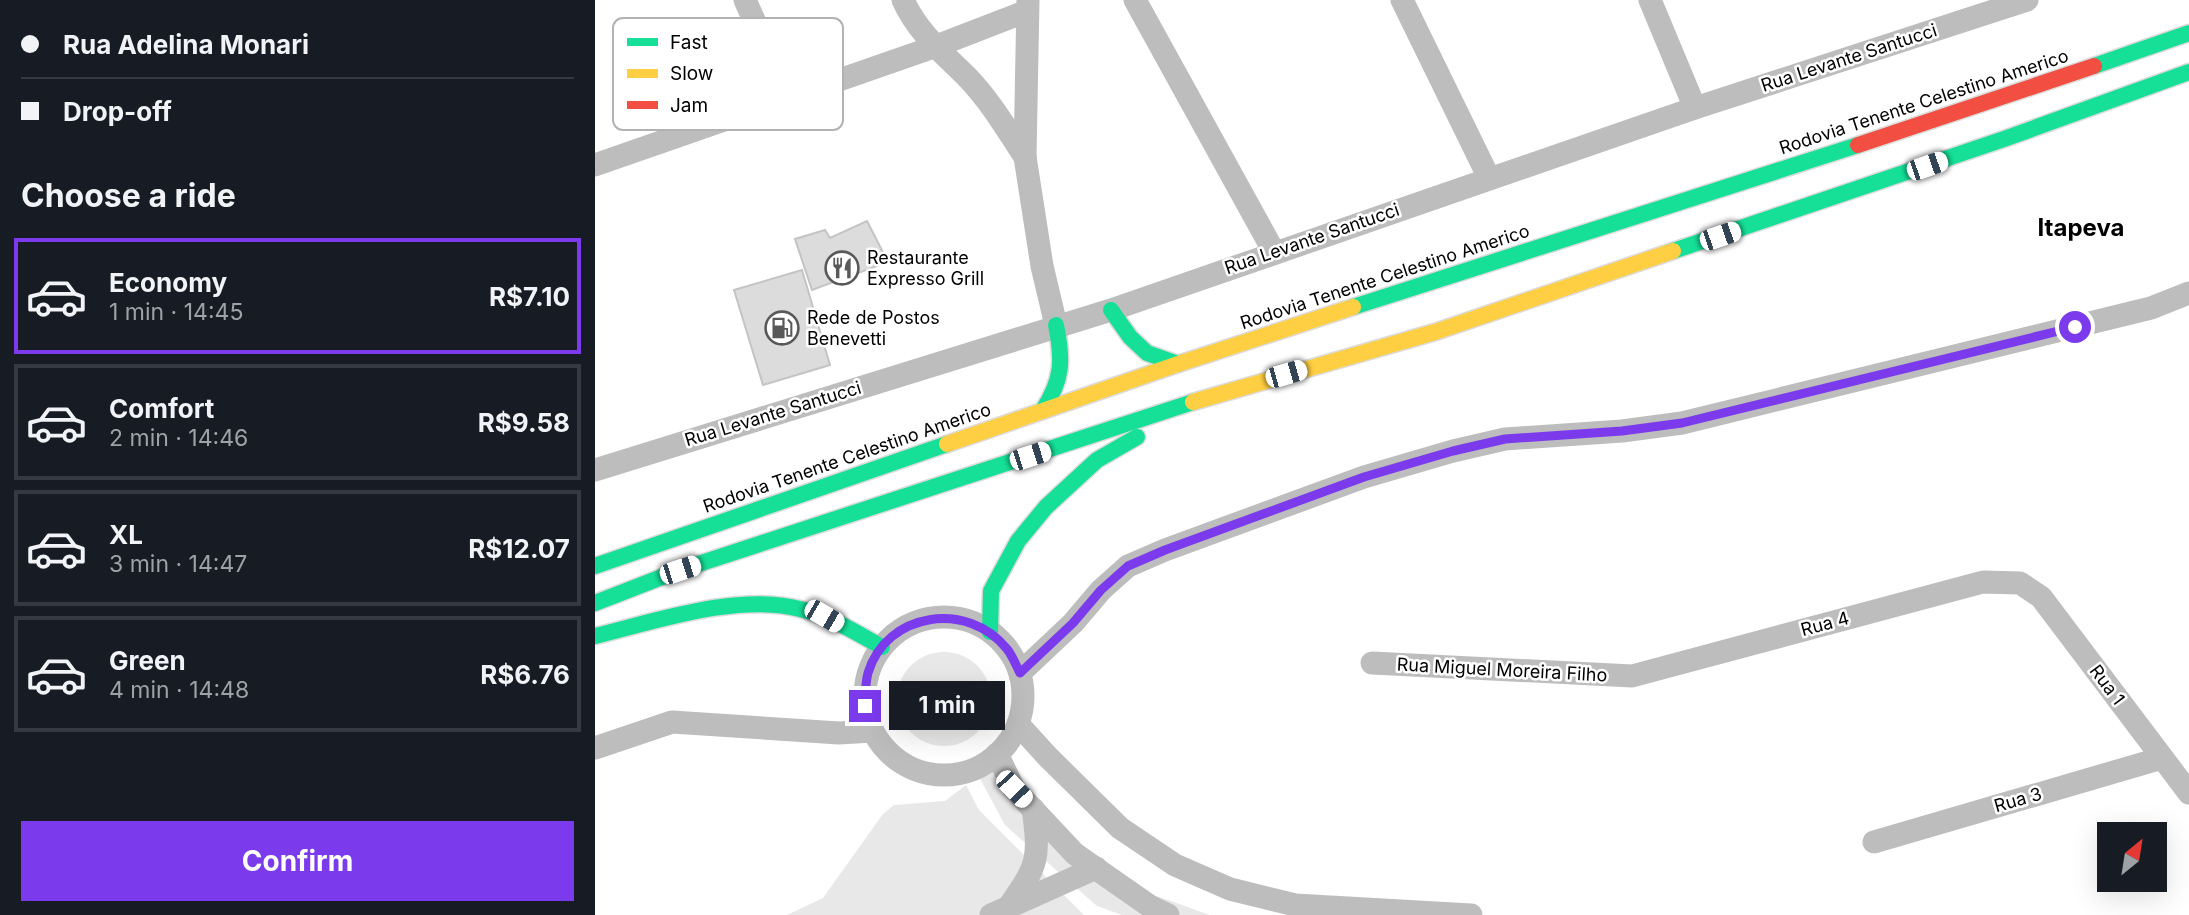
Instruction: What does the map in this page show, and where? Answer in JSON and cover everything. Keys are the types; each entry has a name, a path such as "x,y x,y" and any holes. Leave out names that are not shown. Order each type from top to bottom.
{"highway":[{"name":"Rodovia Tenente Celestino Americo","path":"595,566 1178,364 1980,105 2189,33"},
{"path":"595,603 680,570 1201,400 1435,332 2004,139 2189,72"},
{"path":"1111,310 1130,337 1147,353 1178,364"},
{"path":"1043,410 1061,380 1063,364 1056,325"},
{"path":"990,632 991,591 1018,541 1046,508 1097,460 1201,400"},
{"path":"595,636 710,610 757,603 797,608 824,616 882,647"}],"street":[{"path":"745,0 753,18"},
{"path":"902,0 910,17 935,47 990,103 1025,157"},
{"path":"1135,0 1274,252"},
{"path":"1402,0 1489,178"},
{"path":"1650,0 1695,108"},
{"name":"Rua Levante Santucci","path":"595,470 1111,310 1695,108 2027,0"},
{"path":"843,79 935,47 1027,6 1025,157 1042,266 1056,325"},
{"path":"595,165 696,130"},
{"path":"1020,673 1128,566 1364,477 1505,439 1622,431 1682,423 2151,308 2189,293"},
{"name":"Rua 4","path":"1632,676 1983,582 2020,583"},
{"name":"Rua 1","path":"2020,583 2041,597 2189,793"},
{"path":"945,617 968,621 990,632 1008,650 1020,673 1023,707 1010,740 997,754 978,767 956,774 933,774 911,768 889,752 873,731 865,706 867,674 882,647 899,630 921,620 945,617"},
{"name":"Rua Miguel Moreira Filho","path":"1372,663 1632,676"},
{"path":"595,748 672,722 839,733 873,731"},
{"path":"1018,723 1047,756 1120,828 1175,865 1230,889 1295,905 1471,915"},
{"path":"997,754 1014,789 1075,854 1151,907 1168,915"},
{"name":"Rua 3","path":"1874,842 2162,758"},
{"path":"1001,910 1026,883 1036,861 1038,841 1033,809"},
{"path":"1001,910 1095,868"}],"shaded area":[{"path":"944,652 962,656 977,666 987,681 991,699 987,717 977,732 962,742 944,746 926,742 911,732 901,717 897,699 901,681 911,666 926,656"},
{"path":"993,756 1109,879 1210,915 1122,915 1097,906 1005,825 978,775 987,768"},
{"path":"966,785 979,810 1084,915 787,915 823,898 883,814 894,805 945,801"}],"building":[{"path":"867,221 888,262 812,290 795,239 825,230 830,238"},
{"name":"Rede de Postos Benevetti","path":"802,270 830,365 763,385 734,290"}],"traffic: fast":[{"path":"2094,66 2189,33"},
{"path":"1673,251 2004,139 2189,72"},
{"path":"1353,307 1858,145"},
{"path":"1111,310 1130,337 1147,353 1178,364"},
{"path":"1043,410 1050,399 1060,369 1056,325"},
{"path":"595,603 680,570 1193,402"},
{"path":"990,632 991,591 1018,541 1046,507 1097,460 1137,437"},
{"path":"595,566 947,444"},
{"path":"595,636 697,611 750,604 776,605 822,616 882,647"}],"traffic: slow":[{"path":"1193,402 1435,332 1673,251"},
{"path":"947,444 1353,307"}],"traffic: jam":[{"path":"1858,145 2094,66"}],"place":[{"name":"Restaurante Expresso Grill","path":"842,268"},
{"name":"Rede de Postos Benevetti","path":"782,328"}],"district":[{"name":"Itapeva","path":"2081,228"}],"route":[{"path":"865,706 867,674 873,660 899,630 921,620 945,617 968,621 990,632 1008,650 1020,673 1128,566 1364,477 1505,439 1622,431 1682,423 2075,327"}]}
